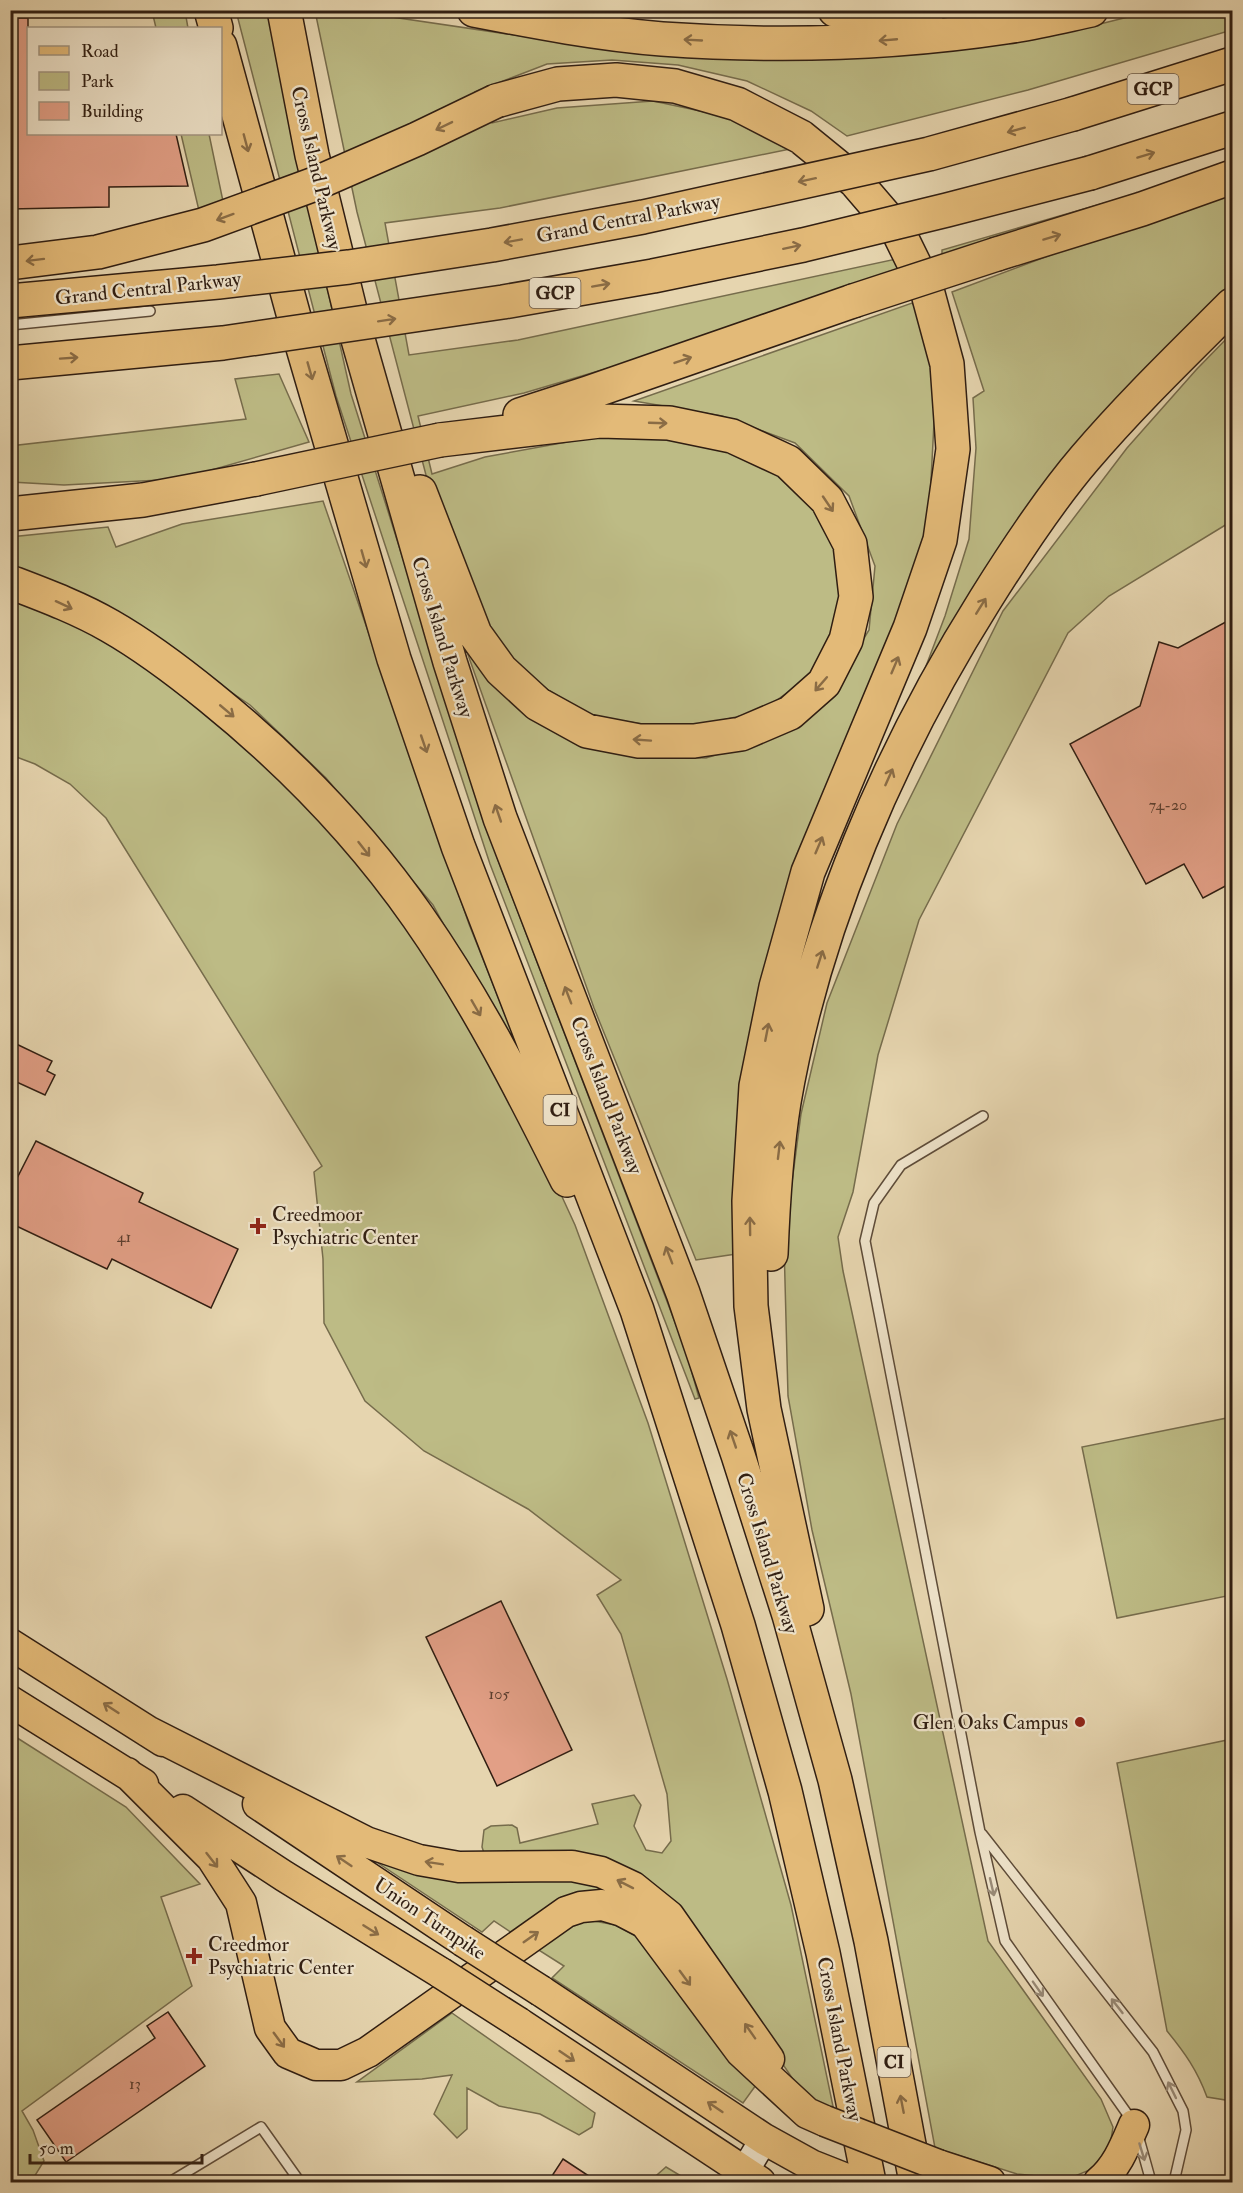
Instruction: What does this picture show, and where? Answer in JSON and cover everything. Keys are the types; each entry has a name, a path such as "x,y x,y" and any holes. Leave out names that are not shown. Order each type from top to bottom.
{"highway":[{"name":"Cross Island Parkway","path":"284,10 312,155 353,322 446,652 500,818 683,1293 789,1615 832,1769 927,2174"},
{"path":"474,10 558,26 661,39 766,44 880,40 1006,27 1091,10"},
{"path":"835,10 882,17 905,17 1008,16 1060,10"},
{"name":"Cross Island Parkway","path":"222,53 293,314 394,659 458,846 638,1310 738,1625 785,1791 823,1953 869,2182"},
{"name":"Grand Central Parkway","path":"10,301 218,282 349,267 492,245 643,217 917,156 1073,114 1233,64"},
{"path":"10,263 98,252 203,225 312,185 496,101 558,84 616,80 675,86 737,105 801,137 855,181 898,231 927,290 947,364 953,449 940,540 910,628 808,872 776,987 756,1086 749,1201 752,1306 764,1409 836,1744 871,1941"},
{"name":"GCP","path":"10,363 223,343 503,302 653,276 814,242 947,210 1090,173 1233,128"},
{"path":"10,514 143,500 256,479 594,407 853,301 1142,209 1233,177"},
{"path":"797,1563 773,1410 770,1307 773,1204 784,1102 807,999 844,882 891,773 948,659 1014,553 1084,459 1162,375 1233,305"},
{"path":"353,322 475,634 501,670 538,704 587,731 639,741 694,741 741,734 790,713 824,683 846,640 856,597 850,544 827,500 788,462 732,436 594,407"},
{"path":"10,496 128,494 256,479"},
{"path":"10,582 110,626 175,669 231,714 296,773 356,837 417,916 466,991 518,1081 577,1199 630,1319 687,1463"}],"main road":[{"name":"Union Turnpike","path":"10,1644 147,1731 764,2139 811,2165 854,2182"},
{"name":"Union Turnpike","path":"10,1701 519,2023 750,2180"},
{"path":"147,1731 366,1842 419,1860 459,1867 572,1866 601,1872 633,1887 669,1916 816,2117"},
{"path":"127,1773 212,1858 241,1903 270,2028 288,2053 316,2065 340,2065 368,2052 566,1912 581,1907 602,1905 621,1911 645,1923 741,2052 816,2117 927,2174 990,2182"},
{"path":"1099,2182 1110,2172 1134,2125"}],"street":[{"path":"750,2180 749,2164 764,2139"}],"lane":[{"path":"10,325 150,311"},
{"path":"983,1116 901,1165 874,1203 865,1241 980,1832 1005,1941 1134,2125 1150,2182"},
{"path":"980,1832 1153,2052 1183,2111 1186,2130 1174,2182"},
{"path":"170,2182 261,2127 300,2182"}],"green space":[{"path":"152,11 185,11 188,27 156,27"},
{"path":"236,11 268,11 285,99 351,394 498,860 686,1351 699,1398 695,1399 490,864 336,396"},
{"path":"315,11 351,11 623,51 783,56 950,51 1100,24 1152,11 1232,11 1232,30 1028,90 847,136 811,111 747,81 678,65 612,60 547,64 475,92 492,123 557,108 653,101 738,119 800,147 500,208 385,223 409,355 518,340 896,259 901,270 680,347 524,393 418,416 432,474 485,457 611,434 701,438 772,464 830,525 847,599 817,672 761,711 681,730 591,716 517,671 475,606 426,475 357,212"},
{"path":"181,135 209,135 224,206 200,215"},
{"path":"1232,187 1232,293 1164,360 904,724 945,616 969,539 976,448 973,398 984,391 952,292"},
{"path":"1153,189 942,257 942,250"},
{"path":"912,303 924,316 936,385 929,518 895,630 818,815 736,1254 696,1260 594,1008 462,638 640,757 706,758 782,734 833,689 869,630 875,566 849,496 795,443 722,416 634,401"},
{"path":"1232,333 1232,521 1109,596 1068,633 919,920 878,1055 853,1192 838,1237 843,1271 988,1941 1101,2099 1113,2127 1110,2146 1092,2169 1068,2179 1017,2174 935,2148 851,1694 812,1530 788,1396 784,1243 801,1114 827,1003 897,824 1003,611 1127,448"},
{"path":"279,374 309,442 180,479 64,485 11,482 10,446 246,419 235,379"},
{"path":"323,501 469,924 522,1057 518,1062 433,905 326,778 250,705 135,627 11,564 10,537 108,527 116,547 182,524"},
{"path":"10,597 130,650 253,744 397,902 501,1064 575,1225 648,1423 727,1679 791,1905 834,2111 803,2094 672,1901 484,1853 482,1847 484,1830 491,1826 512,1825 517,1828 520,1843 598,1824 592,1804 634,1795 641,1805 634,1826 646,1850 662,1853 671,1841 667,1794 621,1634 597,1595 621,1580 528,1509 424,1451 365,1401 324,1323 323,1259 314,1172 322,1166 106,818 70,784 35,764 11,755"},
{"path":"1232,1417 1232,1595 1117,1618 1082,1447"},
{"path":"11,1734 126,1807 200,1884 161,1897 192,1986 22,2111 33,2130 44,2161 31,2182 10,2182"},
{"path":"1232,1739 1232,2101 1207,2097 1190,2062 1167,2031 1117,1763"},
{"path":"375,1861 447,1875 523,1876 578,1882 619,1891 630,1906 515,1935 494,1921 482,1932"},
{"path":"588,1920 616,1925 643,1940 756,2085 743,2103 552,1978 564,1966 537,1949 562,1929"},
{"path":"452,2013 595,2113 592,2127 579,2135 540,2114 499,2106 467,2088 467,2129 457,2138 434,2114 452,2075 357,2082"},
{"path":"666,2167 691,2182 649,2182"}],"building":[{"path":"10,18 28,18 27,135 176,135 188,186 109,187 109,207 10,209"},
{"path":"1233,618 1233,882 1203,898 1184,864 1146,884 1070,744 1140,706 1159,642 1178,648"},
{"path":"10,1041 52,1061 47,1071 55,1075 45,1095 10,1079"},
{"path":"36,1141 143,1193 139,1202 238,1249 211,1308 112,1259 107,1269 10,1223 10,1192"},
{"path":"501,1601 572,1750 497,1786 426,1637"},
{"path":"168,2012 205,2066 66,2162 37,2120 155,2038 147,2026"},
{"path":"563,2159 598,2182 548,2182"}],"place":[{"name":"Creedmoor Psychiatric Center","path":"258,1226"},
{"name":"Glen Oaks Campus","path":"1080,1722"},
{"name":"Creedmor Psychiatric Center","path":"194,1956"}]}
